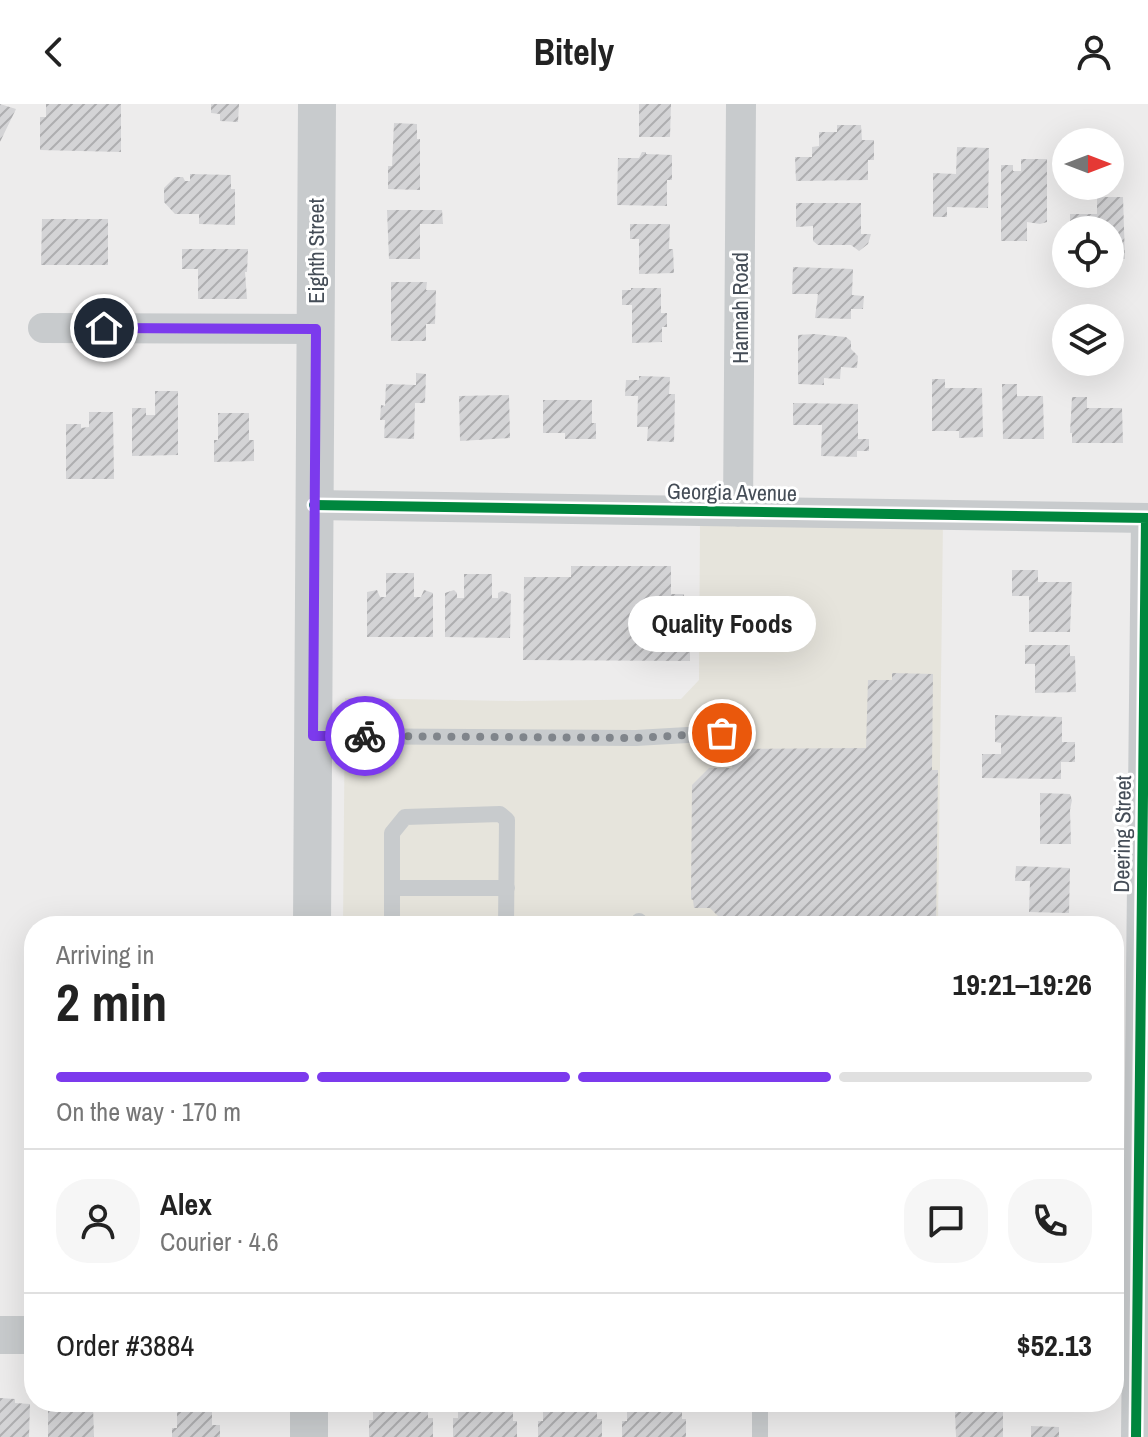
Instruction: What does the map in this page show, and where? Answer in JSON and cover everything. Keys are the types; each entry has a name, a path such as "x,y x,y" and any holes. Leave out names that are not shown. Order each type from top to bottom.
{"street":[{"name":"Eighth Street","path":"312,916 317,104"},
{"name":"Hannah Road","path":"738,512 741,104"},
{"path":"43,328 316,329"},
{"name":"Georgia Avenue","path":"314,505 1147,518"},
{"name":"Deering Street","path":"1136,1437 1133,1341 1147,518"},
{"path":"0,1335 24,1335"},
{"path":"309,1412 309,1437"}],"lane":[{"path":"313,736 636,738 722,733 739,720"},
{"path":"392,916 392,833 405,817 500,814 507,820 506,916"},
{"path":"392,888 507,888"},
{"path":"760,1412 760,1437"}],"shaded area":[{"path":"700,520 943,520 938,916 343,916 345,698 517,701 681,699 699,680"}],"building":[{"path":"0,104 16,109 0,142"},
{"path":"46,104 121,104 121,152 40,150 40,117 46,117"},
{"path":"211,104 239,104 238,122 220,121 220,114 211,113"},
{"path":"639,104 671,104 670,137 639,137"},
{"path":"394,123 417,124 420,190 388,189"},
{"path":"837,125 861,125 862,140 874,140 874,160 868,160 868,180 796,181 795,157 812,157 812,147 819,146 819,132 837,132"},
{"path":"957,147 989,148 988,208 947,207 947,217 933,217 933,173 956,174"},
{"path":"642,152 672,155 672,180 667,180 667,206 617,205 618,158 639,158"},
{"path":"1021,159 1047,159 1047,222 1027,222 1027,241 1001,241 1001,165 1013,165 1013,171 1021,171"},
{"path":"190,174 231,175 231,189 235,189 235,225 199,224 199,214 175,214 164,202 164,188 175,177 190,181"},
{"path":"1097,200 1123,200 1124,216 1070,216 1097,214"},
{"path":"796,203 861,203 861,234 871,234 868,244 859,251 851,245 818,245 813,241 813,226 796,227"},
{"path":"387,210 442,210 443,224 420,224 420,259 389,259"},
{"path":"42,219 108,219 108,265 41,265"},
{"path":"630,224 670,224 669,249 673,249 674,273 639,274 639,239 630,239"},
{"path":"182,249 248,249 245,272 247,299 198,299 198,269 182,269"},
{"path":"793,267 853,269 852,295 864,296 863,309 851,309 851,319 815,318 818,294 792,294"},
{"path":"391,282 427,282 426,290 436,290 435,324 426,324 426,341 391,341"},
{"path":"661,288 661,313 667,313 667,327 662,327 662,342 632,343 632,305 622,305 622,290"},
{"path":"798,335 846,337 858,356 857,368 841,367 840,379 824,378 824,385 798,384"},
{"path":"416,373 426,374 425,403 415,403 414,439 384,438 385,420 380,420 381,405 385,406 386,384 416,385"},
{"path":"639,376 670,377 669,394 675,394 674,442 647,441 648,427 637,427 638,396 625,396 626,380 639,380"},
{"path":"932,379 945,379 945,388 982,388 983,437 959,438 959,431 932,431"},
{"path":"1002,384 1017,384 1017,396 1043,396 1044,439 1003,439"},
{"path":"155,391 178,391 178,455 132,456 132,408 146,408 146,415 155,415"},
{"path":"509,395 510,438 460,441 459,396"},
{"path":"1072,397 1087,397 1087,408 1122,408 1123,443 1072,443"},
{"path":"543,400 592,400 596,439 565,439 565,433 543,433"},
{"path":"793,403 858,404 858,439 869,439 869,451 857,451 857,457 821,456 822,425 793,425"},
{"path":"89,412 113,412 114,479 66,479 66,424 89,427"},
{"path":"218,413 249,413 249,440 254,440 254,461 214,462"},
{"path":"571,566 671,566 671,594 684,594 684,610 690,610 690,661 523,660 524,577 571,577"},
{"path":"1012,570 1038,570 1038,582 1072,582 1070,632 1029,632 1029,596 1012,596"},
{"path":"386,573 414,573 414,597 421,597 424,590 433,593 433,637 367,637 367,592 377,590 380,597 386,597"},
{"path":"464,574 492,574 492,598 498,598 498,593 502,591 511,594 510,638 445,637 445,593 454,590 457,598 464,598"},
{"path":"1025,645 1070,645 1070,656 1075,656 1076,692 1035,693 1035,664 1025,664"},
{"path":"892,673 933,674 932,770 938,770 936,916 718,916 710,908 694,908 691,899 692,785 709,768 732,768 731,758 738,749 866,748 868,680 892,680"},
{"path":"995,715 1062,717 1062,742 1075,742 1075,762 1061,762 1061,779 982,778 982,754 1001,754 1001,743 995,742"},
{"path":"1040,793 1070,794 1071,844 1040,844"},
{"path":"1016,866 1070,868 1069,913 1029,912 1030,881 1015,881"},
{"path":"0,1398 15,1399 15,1403 24,1404 24,1412 30,1412 29,1437 0,1437"},
{"path":"48,1412 93,1412 94,1437 48,1437"},
{"path":"177,1412 212,1412 212,1425 220,1425 220,1437 172,1437 172,1428 177,1428"},
{"path":"373,1412 428,1412 428,1418 433,1418 433,1437 369,1437 369,1420 373,1420"},
{"path":"458,1412 513,1412 513,1421 517,1421 517,1437 453,1437 453,1418 458,1418"},
{"path":"543,1412 597,1412 597,1419 602,1419 602,1437 538,1437 538,1421 543,1421"},
{"path":"627,1412 682,1412 682,1419 686,1419 686,1437 622,1437 622,1421 627,1421"},
{"path":"955,1412 1003,1412 1003,1437 956,1437"},
{"path":"1031,1426 1059,1427 1059,1437 1031,1437"}],"cycle path":[{"path":"314,505 1148,518"},
{"path":"1136,1437 1146,518"}],"way so far":[{"path":"365,736 636,738 722,733"}],"place":[{"name":"Quality Foods","path":"722,733"}],"route":[{"path":"104,328 316,329 313,736 365,736"}]}
